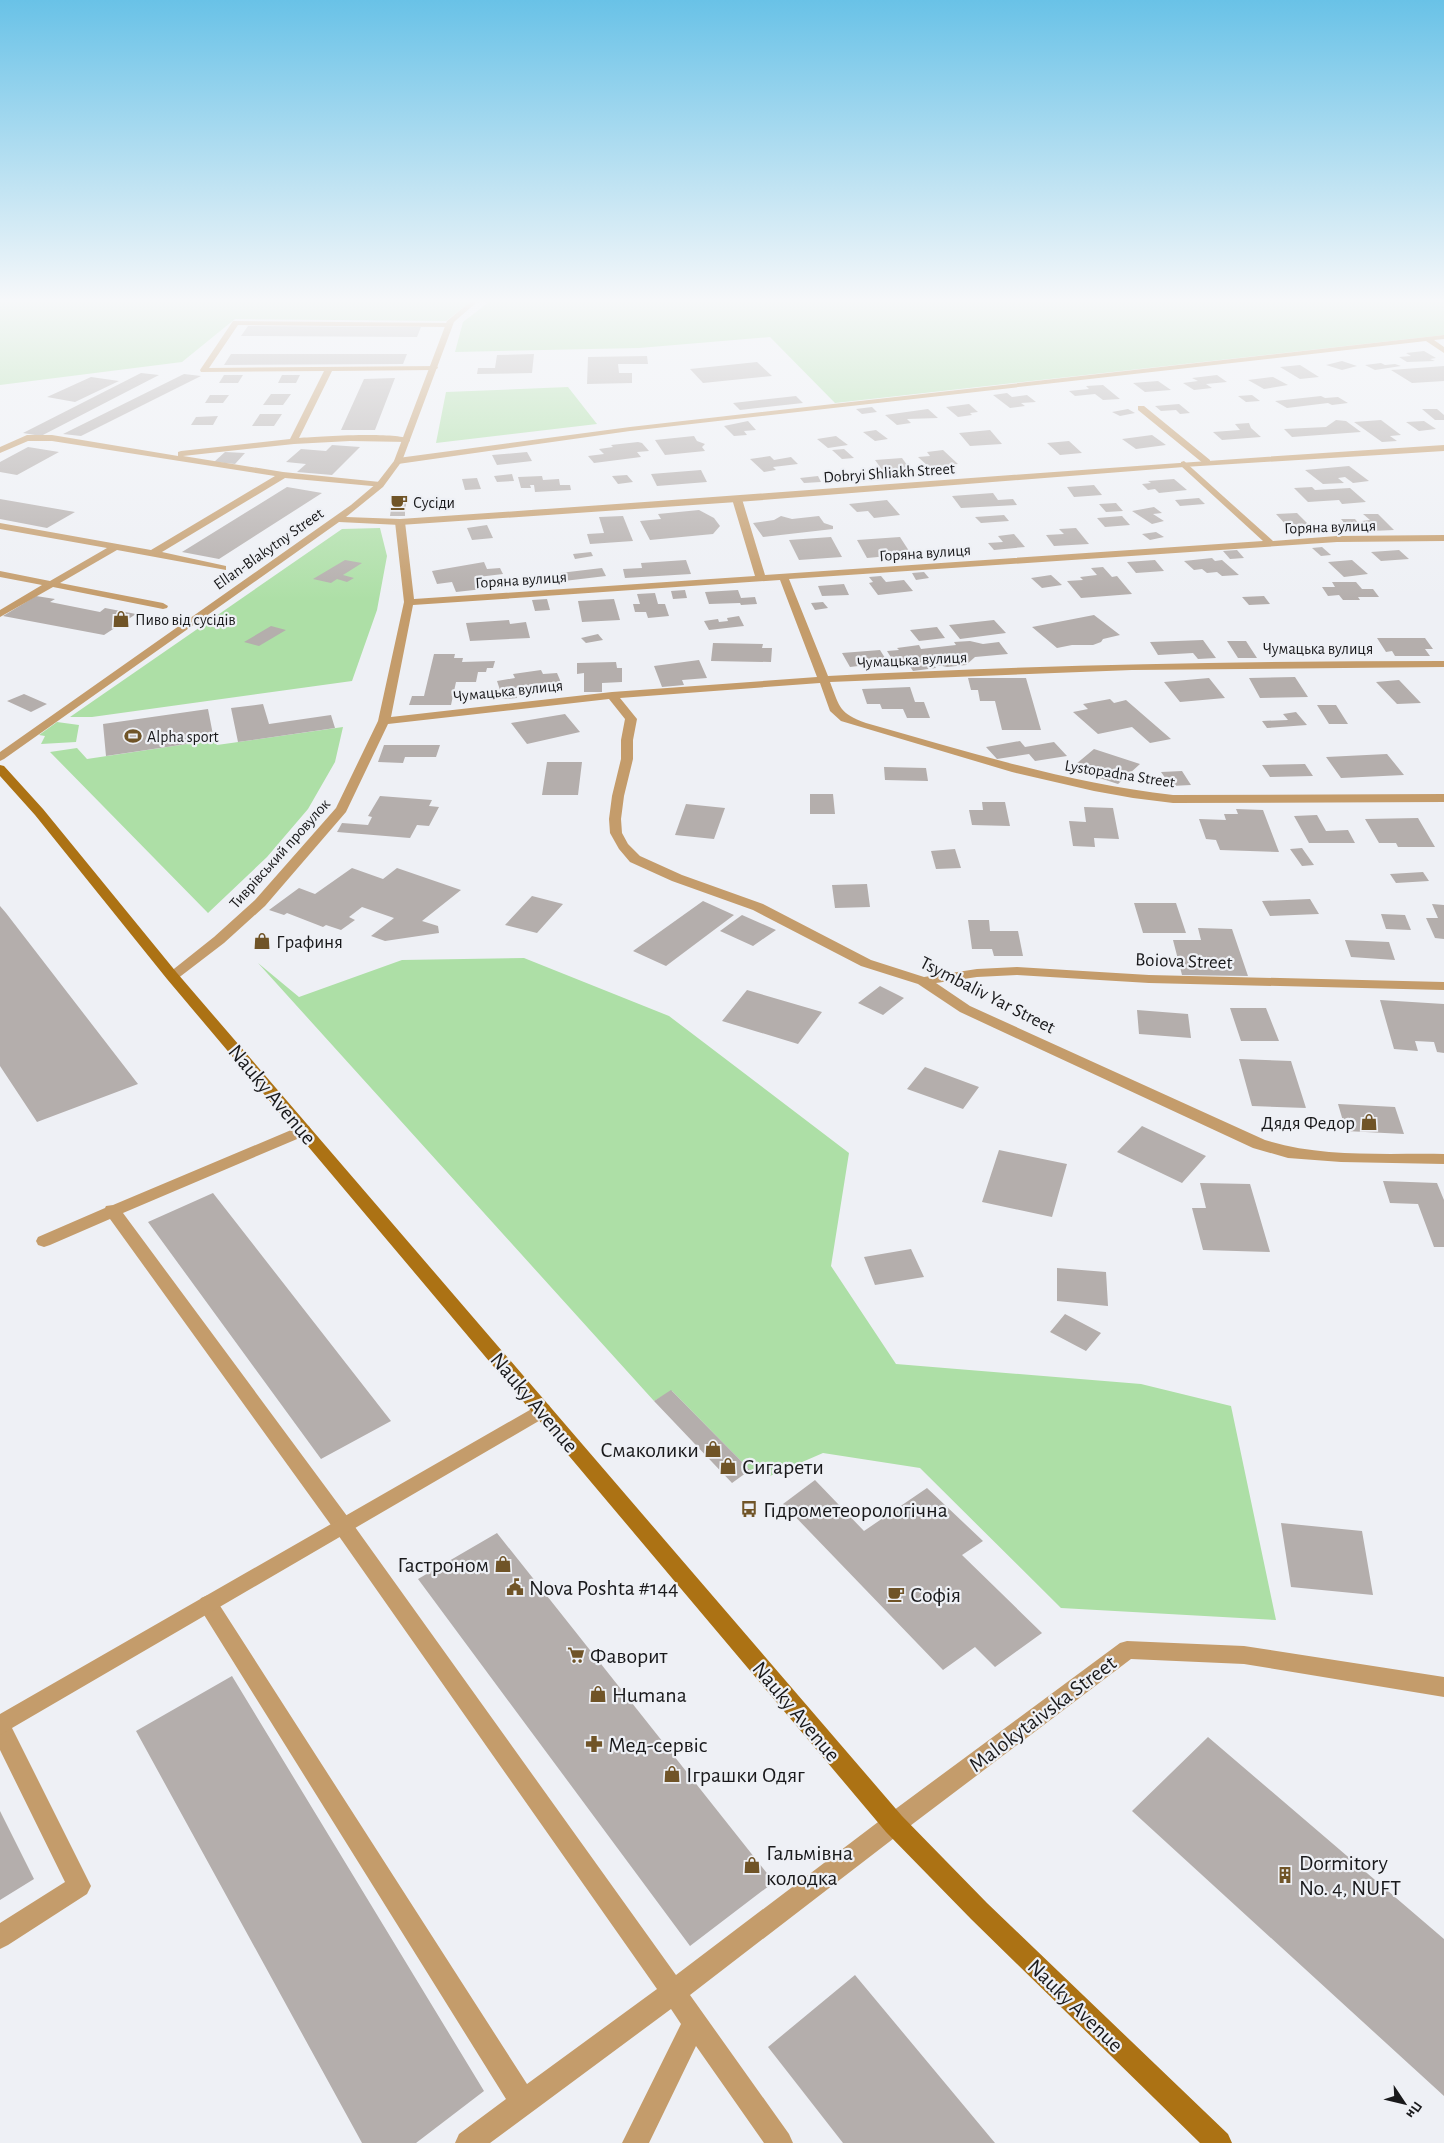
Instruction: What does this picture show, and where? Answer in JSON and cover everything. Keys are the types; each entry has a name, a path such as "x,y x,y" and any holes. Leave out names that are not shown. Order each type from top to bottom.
{"main road":[{"name":"Nauky Avenue","path":"0,769 39,812 172,976 894,1824 979,1911 1219,2143"}],"street":[{"path":"293,441 312,402"},
{"name":"Ellan-Blakytny Street","path":"0,756 366,498 380,485 398,461 421,402"},
{"path":"398,461 630,429 867,402"},
{"path":"1141,408 1207,462"},
{"path":"0,450 27,438 52,438 283,475 380,485"},
{"path":"167,456 244,445 293,441 380,438 406,440"},
{"name":"Dobryi Shliakh Street","path":"336,519 400,522 737,499 1207,462 1444,448"},
{"path":"1184,464 1270,543"},
{"path":"153,553 283,475"},
{"path":"737,499 761,579"},
{"name":"Тиврівський провулок","path":"172,976 219,940 260,903 342,810 384,721 409,602 400,522"},
{"path":"0,526 153,553 223,568"},
{"name":"Горяна вулиця","path":"409,602 784,578 1270,543 1337,539 1444,538"},
{"path":"0,614 115,546"},
{"path":"0,574 164,606"},
{"name":"Lystopadna Street","path":"784,578 836,711 845,719 1076,785 1142,796 1173,799 1444,798"},
{"name":"Чумацька вулиця","path":"384,721 612,695 823,680 1030,670 1292,664 1444,664"},
{"name":"Tsymbaliv Yar Street","path":"612,695 631,719 627,740 627,759 618,796 615,819 616,833 623,846 634,859 677,878 758,908 866,963 923,981 965,1010 1259,1144 1288,1153 1341,1158 1444,1159"},
{"name":"Boiova Street","path":"923,981 977,973 1017,972 1149,979 1444,986"},
{"path":"44,1241 112,1210 303,1130"},
{"path":"112,1210 343,1526 780,2143"},
{"path":"0,1937 79,1886 0,1726 542,1410"},
{"path":"208,1604 523,2102"},
{"name":"Malokytaivska Street","path":"468,2143 672,1993 1127,1650 1244,1655 1444,1687"},
{"path":"635,2143 694,2023"}],"green space":[{"path":"444,402 580,402 597,424 436,443"},
{"path":"380,528 387,556 377,610 352,681 92,717 70,717 342,529"},
{"path":"57,722 79,725 76,742 41,744 45,736 39,735"},
{"path":"343,727 335,762 308,809 267,857 208,913 50,752 77,748 87,759 214,740 217,745"},
{"path":"524,958 669,1016 849,1153 831,1266 896,1364 1141,1384 1231,1406 1276,1620 1061,1608 920,1468 823,1453 770,1476 750,1470 672,1391 654,1401 258,963 299,997 402,960"}],"building":[{"path":"84,402 107,402 41,436 23,433"},
{"path":"128,402 149,402 81,436 63,434"},
{"path":"206,402 224,402 223,403"},
{"path":"265,402 285,402 283,405 263,405"},
{"path":"354,402 386,402 375,430 341,430"},
{"path":"802,402 803,403 740,410 733,403"},
{"path":"1002,402 1036,402 1021,403 1025,406 1010,408"},
{"path":"1277,402 1348,403 1332,405 1328,403 1287,408"},
{"path":"969,404 978,412 958,417 946,407"},
{"path":"1179,404 1190,413 1180,414 1176,410 1161,411 1155,406"},
{"path":"872,407 877,412 862,414 856,409"},
{"path":"928,409 938,418 907,419 911,423 897,425 885,415"},
{"path":"1128,409 1135,413 1120,416 1112,412"},
{"path":"1422,409 1437,409 1444,415 1444,420 1435,420"},
{"path":"260,414 282,414 274,426 252,426"},
{"path":"218,416 213,425 191,425 196,417"},
{"path":"1336,420 1346,421 1361,432 1292,437 1284,429 1326,427"},
{"path":"1381,420 1401,435 1390,436 1397,441 1382,442 1354,422"},
{"path":"748,421 756,430 744,431 747,435 734,436 724,426"},
{"path":"1424,421 1436,429 1419,431 1406,422"},
{"path":"1249,423 1251,428 1261,437 1222,440 1213,432 1240,430 1235,424"},
{"path":"876,430 888,439 875,441 863,432"},
{"path":"990,430 1002,444 970,446 959,433"},
{"path":"1152,435 1166,445 1136,449 1122,439"},
{"path":"694,436 697,441 705,444 702,447 705,451 665,455 655,440"},
{"path":"836,436 848,445 828,448 817,439"},
{"path":"1069,441 1082,453 1060,455 1047,443"},
{"path":"642,443 649,451 637,452 641,457 594,463 588,456 604,454 599,449 613,447 611,445"},
{"path":"332,445 360,447 332,475 297,472 306,464 286,462 301,449 326,451"},
{"path":"28,447 59,452 17,475 0,472 0,462"},
{"path":"844,449 854,458 842,459 832,450"},
{"path":"943,450 958,464 929,467 918,457 930,456 927,452"},
{"path":"225,452 245,453 235,464 214,462"},
{"path":"527,452 532,461 497,465 492,455"},
{"path":"770,456 774,460 791,457 798,464 773,467 776,470 764,472 750,459"},
{"path":"902,458 910,469 883,471 875,460"},
{"path":"1349,466 1369,481 1353,483 1345,477 1338,478 1344,483 1323,484 1305,470"},
{"path":"701,470 707,482 657,486 651,474"},
{"path":"512,474 514,481 497,482 494,476"},
{"path":"627,475 633,482 618,484 612,476"},
{"path":"542,476 543,480 559,479 560,485 570,485 571,490 535,492 534,485 530,485 531,488 521,488 518,477"},
{"path":"818,476 821,482 804,483 800,478"},
{"path":"477,478 481,489 465,490 462,479"},
{"path":"1174,479 1187,490 1159,493 1155,489 1148,490 1142,484 1151,483 1148,481"},
{"path":"1094,485 1102,495 1074,497 1067,487"},
{"path":"287,487 322,493 219,559 182,552"},
{"path":"1312,487 1315,490 1350,488 1366,502 1342,504 1339,500 1308,502 1294,488"},
{"path":"993,493 998,500 1013,499 1017,505 961,508 952,496"},
{"name":"Сусіди","path":"406,497 406,507 392,507 392,498"},
{"path":"1199,498 1205,504 1180,506 1175,500"},
{"path":"0,499 75,512 47,528 0,519"},
{"path":"887,500 900,515 874,518 868,511 857,512 849,504"},
{"path":"1116,503 1123,511 1106,512 1099,504"},
{"path":"1154,507 1162,513 1153,514 1164,521 1152,524 1132,511"},
{"path":"405,508 405,516 390,516 391,509"},
{"path":"699,510 714,518 720,526 713,534 650,540 640,521 661,519 658,514"},
{"path":"1297,513 1310,526 1288,527 1276,514"},
{"path":"1363,514 1378,514 1394,530 1372,531 1362,521 1370,520"},
{"path":"1004,515 1009,521 981,523 975,517"},
{"path":"623,516 633,541 590,544 587,534 604,533 599,517"},
{"path":"781,516 792,519 819,516 824,523 833,526 833,529 763,537 753,523 774,520"},
{"path":"1122,516 1130,525 1105,527 1097,518"},
{"path":"1341,519 1355,519 1364,530 1350,530"},
{"path":"487,525 493,538 472,540 467,528"},
{"path":"1076,528 1089,544 1054,546 1046,535 1064,534 1059,529"},
{"path":"1156,532 1164,537 1150,540 1142,534"},
{"path":"1014,534 1025,547 994,550 988,543 1003,542 998,536"},
{"path":"831,537 842,557 799,560 789,540"},
{"path":"900,537 911,554 867,558 857,540"},
{"path":"1322,547 1331,555 1321,556 1312,548"},
{"path":"1237,550 1244,558 1230,559 1223,551"},
{"path":"1399,550 1409,559 1381,561 1371,552"},
{"path":"591,552 593,556 575,559 573,554"},
{"path":"1212,558 1215,561 1222,560 1239,575 1222,576 1217,572 1207,573 1202,569 1194,570 1184,561"},
{"path":"345,560 362,563 343,575 354,578 347,582 337,579 331,583 313,579"},
{"path":"686,560 691,574 625,578 623,569 642,568 641,563"},
{"path":"1155,560 1164,571 1136,573 1127,562"},
{"path":"1352,560 1368,574 1344,577 1328,562"},
{"path":"484,562 487,569 500,568 503,574 478,577 483,589 456,592 452,582 437,584 432,571"},
{"path":"1103,567 1112,577 1117,576 1132,594 1081,598 1067,581 1083,580 1080,577 1097,575 1091,568"},
{"path":"602,568 606,576 564,581 560,573"},
{"path":"924,572 929,578 916,580 912,573"},
{"path":"1051,575 1062,585 1042,588 1031,578"},
{"path":"881,576 886,582 904,580 913,591 878,595 869,583 873,582 869,577"},
{"path":"1332,582 1356,582 1362,589 1373,589 1379,597 1358,597 1360,600 1343,600 1339,595 1328,596 1322,587 1335,587"},
{"path":"844,584 849,595 822,596 818,586"},
{"path":"685,590 687,598 673,599 671,591"},
{"path":"738,590 741,598 755,597 757,604 709,604 705,592"},
{"path":"655,593 658,604 665,604 669,616 648,618 646,612 635,612 633,604 640,604 637,594"},
{"path":"36,596 55,599 50,602 100,612 105,608 136,614 104,635 3,616"},
{"path":"1264,596 1270,604 1249,605 1242,597"},
{"path":"547,599 550,610 535,611 532,600"},
{"path":"614,599 620,620 582,622 578,601"},
{"path":"823,602 828,608 815,610 811,603"},
{"path":"1094,615 1120,635 1103,639 1101,642 1093,645 1072,645 1057,648 1032,627"},
{"path":"739,616 744,626 709,630 704,621 718,619 719,622 728,621 727,618"},
{"path":"509,620 510,624 526,622 530,638 470,641 466,623"},
{"path":"994,620 1006,633 960,639 949,625"},
{"path":"271,626 286,630 259,646 244,642"},
{"path":"937,627 945,638 919,641 910,630"},
{"path":"598,634 603,640 586,643 581,638"},
{"path":"1377,638 1425,638 1433,649 1425,649 1430,656 1395,656 1392,651 1386,652"},
{"path":"1203,640 1216,658 1198,659 1193,653 1158,655 1150,642"},
{"path":"970,641 983,644 999,642 1008,654 975,657 966,665 947,667 933,664 936,668 913,671 907,662 892,659 887,651 919,645 921,649 956,645 954,642"},
{"path":"1227,641 1246,641 1257,658 1238,658"},
{"path":"713,643 763,644 762,648 772,648 771,662 711,661"},
{"path":"880,650 885,658 880,658 882,663 872,664 869,659 864,660 867,665 850,667 842,653"},
{"path":"434,654 455,654 454,658 463,658 462,662 495,661 493,668 487,668 486,672 478,672 476,682 456,682 451,705 409,705 412,696 424,696"},
{"path":"699,660 707,678 682,680 684,685 662,687 654,666"},
{"path":"616,662 617,668 622,668 622,682 602,683 602,692 584,692 584,673 577,674 577,663"},
{"path":"541,670 543,674 557,673 563,687 540,689 539,685 514,688 517,698 503,699 497,681 515,678 513,674"},
{"path":"1295,677 1308,697 1260,698 1249,678"},
{"path":"968,678 1026,678 1041,730 1002,730 995,701 980,701 978,690 971,690"},
{"path":"1209,678 1225,698 1180,702 1164,682"},
{"path":"1399,680 1421,703 1397,704 1376,682"},
{"path":"910,687 915,702 924,702 930,718 907,718 903,709 882,709 880,704 867,704 862,689"},
{"path":"24,694 47,704 31,712 7,701"},
{"path":"1110,699 1114,703 1126,700 1171,739 1150,743 1132,727 1098,734 1073,712 1088,709 1083,704"},
{"path":"263,704 269,724 331,715 335,728 238,742 231,708"},
{"path":"1317,705 1336,705 1348,724 1329,724"},
{"path":"208,709 214,740 106,756 103,724"},
{"path":"1296,712 1307,725 1267,728 1262,721 1288,720 1283,714"},
{"path":"565,714 580,732 527,744 511,723"},
{"path":"1020,741 1025,747 1054,742 1067,756 1035,761 1029,754 997,759 986,747"},
{"path":"384,745 440,745 436,757 405,757 403,763 378,762"},
{"path":"1094,749 1140,764 1118,784 1081,772 1086,768 1076,764"},
{"path":"1387,754 1404,775 1341,778 1326,757"},
{"path":"547,762 582,762 578,795 542,795"},
{"path":"1305,764 1313,776 1270,777 1262,765"},
{"path":"884,767 926,768 928,781 885,780"},
{"path":"1182,771 1191,785 1171,786 1161,772"},
{"path":"810,794 833,794 835,814 810,814"},
{"path":"380,796 432,800 429,806 439,807 429,826 417,825 410,838 337,832 342,823 368,825 372,817 368,816"},
{"path":"982,802 1005,802 1010,826 972,825 969,810 983,810"},
{"path":"686,804 725,808 714,839 675,835"},
{"path":"1084,807 1113,808 1119,839 1094,838 1095,847 1073,846 1069,821 1086,822"},
{"path":"1236,809 1263,810 1279,852 1220,850 1216,840 1206,839 1199,819 1226,820 1224,814 1238,814"},
{"path":"1317,815 1326,831 1348,830 1355,843 1309,843 1294,816"},
{"path":"1418,818 1435,847 1398,847 1396,843 1379,843 1365,819"},
{"path":"1302,848 1314,865 1302,866 1290,849"},
{"path":"955,849 961,868 936,869 931,851"},
{"path":"352,868 383,879 397,868 461,890 422,921 438,926 439,933 385,941 371,936 394,918 362,907 349,917 355,920 341,930 326,925 323,927 287,913 284,915 269,910 299,888 315,894"},
{"path":"1423,872 1429,881 1396,883 1390,874"},
{"path":"867,884 870,907 835,908 832,885"},
{"path":"532,896 563,904 537,933 505,925"},
{"path":"1310,899 1319,914 1270,916 1262,901"},
{"path":"703,901 734,915 666,966 633,951"},
{"path":"1134,903 1176,903 1186,933 1143,933"},
{"path":"1432,904 1444,905 1444,939 1435,938 1426,918 1438,918"},
{"path":"0,906 138,1084 37,1122 0,1066"},
{"path":"1381,914 1405,915 1411,930 1386,929"},
{"path":"742,915 776,930 753,946 720,931"},
{"path":"968,920 989,920 990,931 1018,931 1023,956 994,956 992,949 972,949"},
{"path":"1198,928 1232,929 1248,976 1182,975 1173,940 1201,940"},
{"path":"1345,940 1389,942 1395,960 1351,957"},
{"path":"880,986 904,998 883,1015 858,1003"},
{"path":"747,990 822,1012 798,1044 722,1021"},
{"path":"1380,1000 1444,1004 1444,1053 1437,1052 1434,1042 1415,1041 1418,1051 1394,1049"},
{"path":"1230,1008 1266,1008 1279,1041 1241,1041"},
{"path":"1137,1010 1188,1014 1191,1038 1139,1034"},
{"path":"1239,1059 1291,1061 1306,1108 1252,1106"},
{"path":"925,1067 979,1087 963,1109 907,1089"},
{"path":"1338,1104 1395,1107 1404,1134 1346,1131"},
{"path":"1142,1126 1206,1156 1182,1183 1117,1152"},
{"path":"999,1150 1067,1164 1052,1217 982,1202"},
{"path":"1383,1181 1437,1183 1444,1200 1444,1247 1434,1247 1418,1204 1390,1203"},
{"path":"1200,1183 1250,1184 1270,1252 1203,1250 1192,1208 1206,1208"},
{"path":"213,1193 391,1421 321,1459 148,1222"},
{"path":"911,1249 924,1277 875,1285 864,1257"},
{"path":"1057,1268 1106,1272 1108,1306 1057,1301"},
{"path":"1065,1314 1101,1333 1086,1351 1050,1332"},
{"path":"671,1390 750,1470 732,1483 654,1401"},
{"path":"815,1480 864,1531 927,1488 983,1541 962,1555 1042,1633 995,1667 975,1647 943,1670 783,1504"},
{"path":"1281,1523 1362,1531 1373,1595 1291,1587"},
{"path":"497,1533 774,1882 690,1946 418,1579"},
{"path":"232,1676 484,2091 416,2143 362,2143 136,1731"},
{"name":"Dormitory No. 4, NUFT","path":"1208,1737 1444,1939 1444,2096 1132,1811"},
{"path":"0,1811 34,1879 0,1900"},
{"path":"855,1975 995,2143 843,2143 768,2047"}],"place":[{"name":"Сусіди","path":"399,502"},
{"name":"Пиво від сусідів","path":"121,619"},
{"name":"Alpha sport","path":"133,736"},
{"name":"Графиня","path":"262,941"},
{"name":"Дядя Федор","path":"1369,1122"},
{"name":"Смаколики","path":"713,1449"},
{"name":"Сигарети","path":"728,1466"},
{"name":"Гідрометеорологічна","path":"749,1509"},
{"name":"Гастроном","path":"503,1564"},
{"name":"Nova Poshta #144","path":"515,1587"},
{"name":"Софія","path":"896,1594"},
{"name":"Фаворит","path":"576,1655"},
{"name":"Humana","path":"598,1694"},
{"name":"Мед-сервіс","path":"594,1744"},
{"name":"Іграшки Одяг","path":"672,1774"},
{"name":"Гальмівна колодка","path":"752,1865"},
{"name":"Dormitory No. 4, NUFT","path":"1285,1875"}]}
